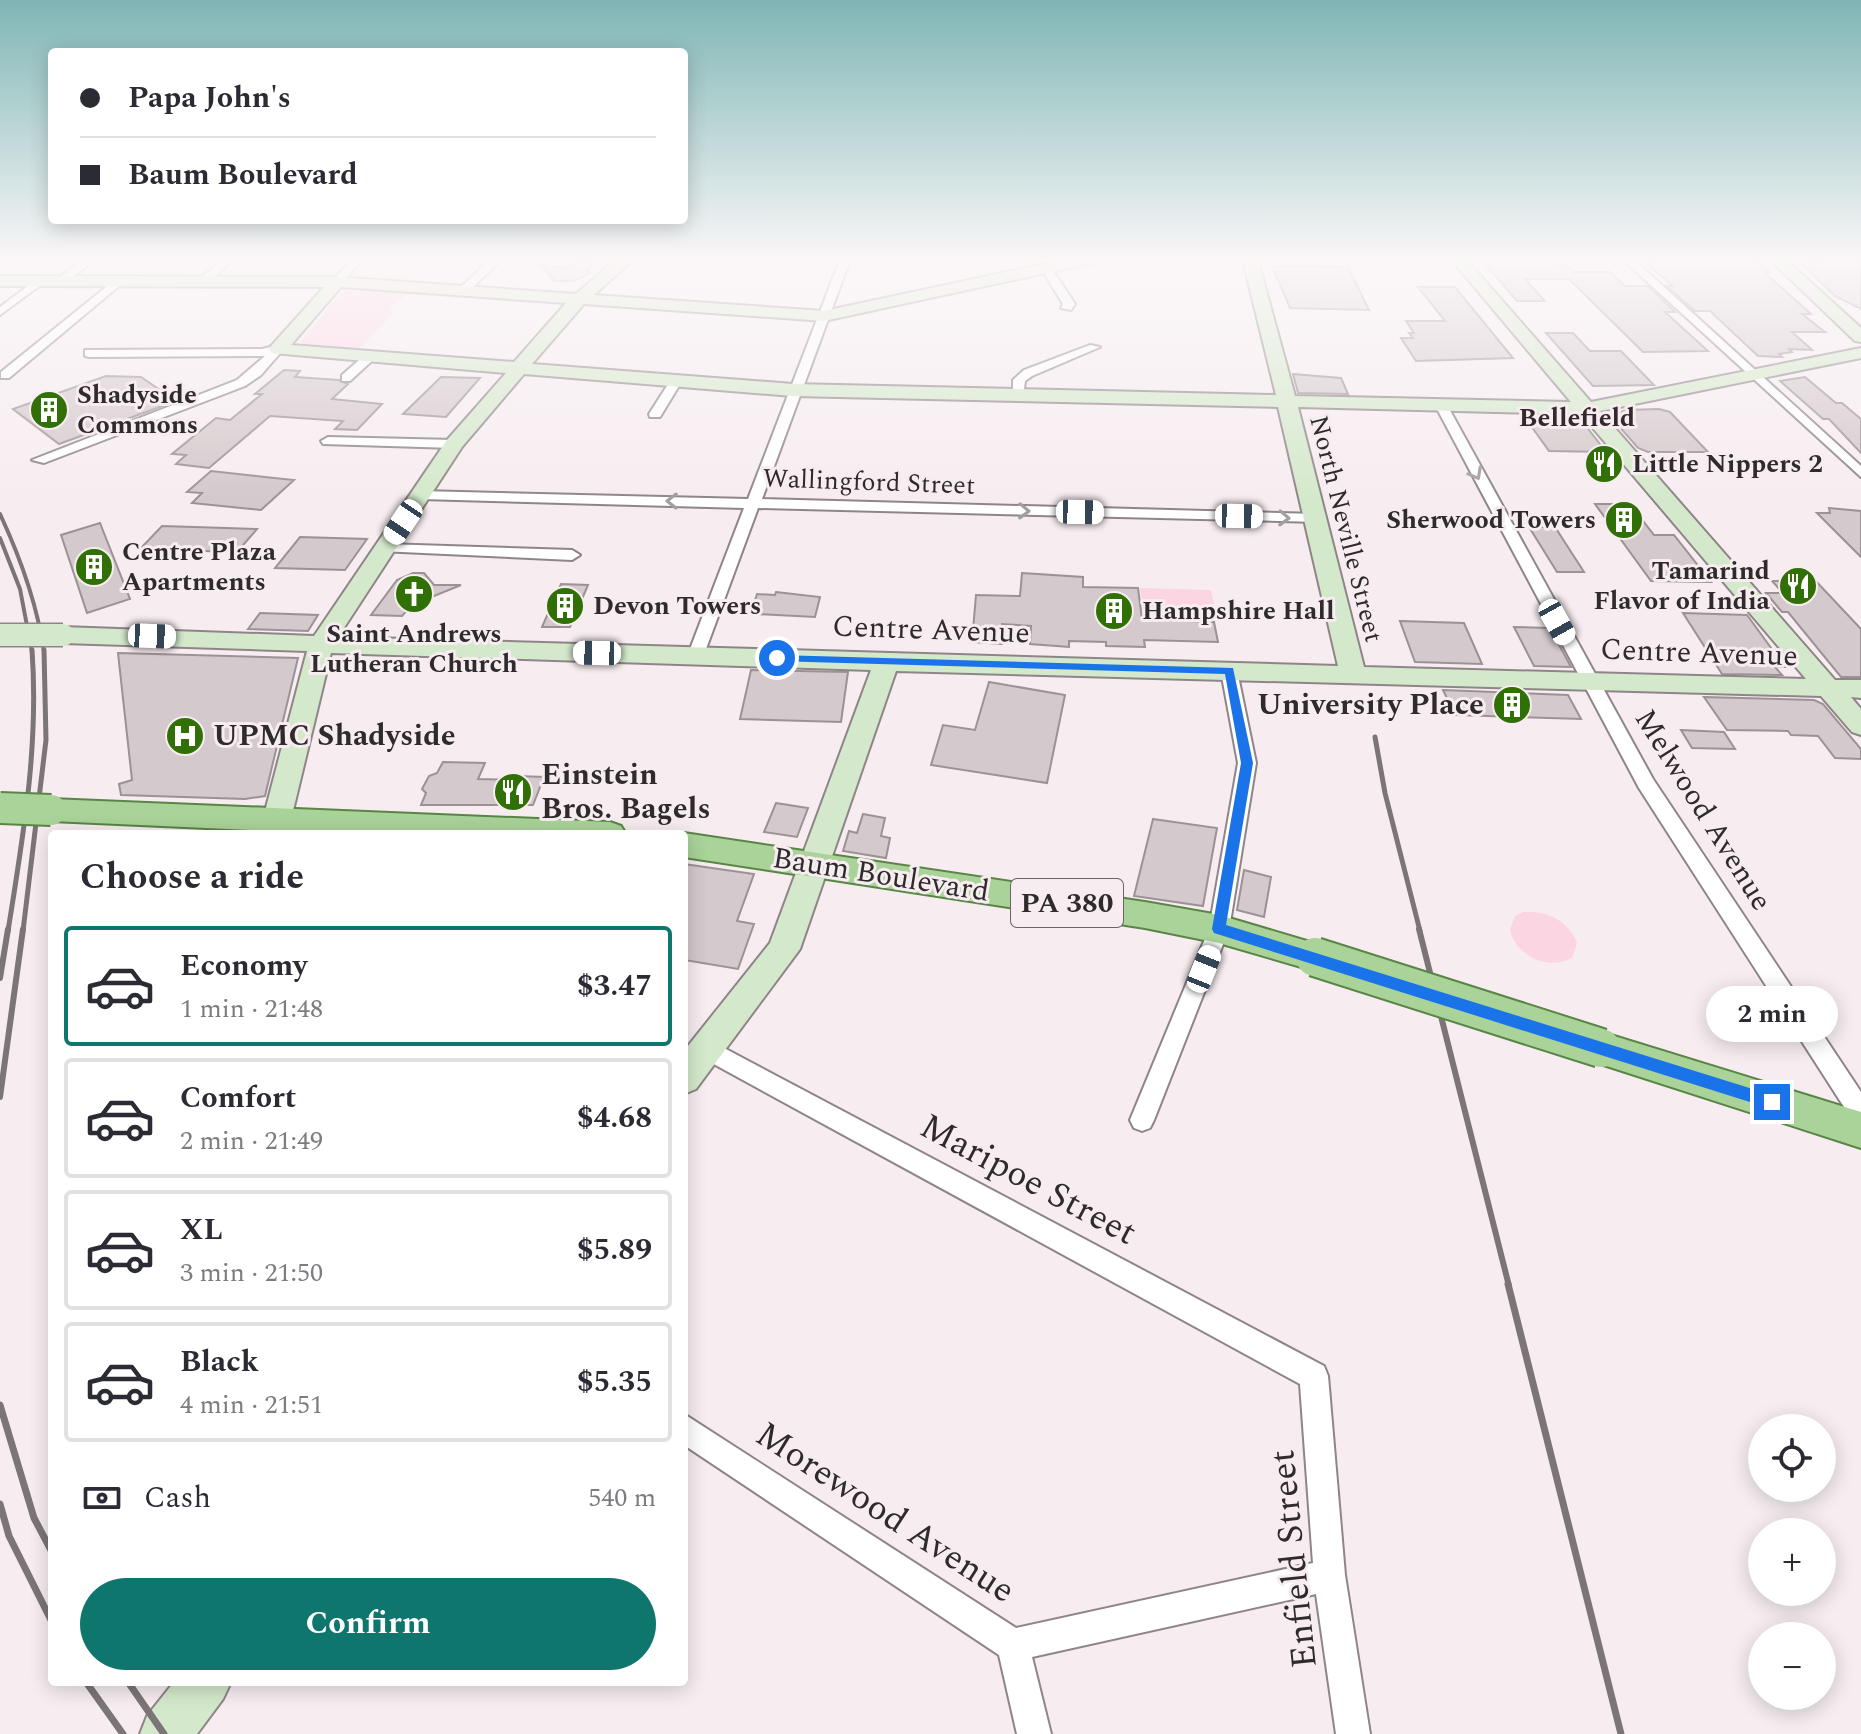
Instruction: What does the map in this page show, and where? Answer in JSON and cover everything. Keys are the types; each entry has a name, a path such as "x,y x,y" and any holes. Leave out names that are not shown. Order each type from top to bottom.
{"main road":[{"path":"0,808 128,812 275,826 458,830"},
{"name":"Baum Boulevard","path":"688,846 1219,929 1861,1130"}],"street":[{"path":"5,375 50,338"},
{"path":"39,460 241,383 257,372 288,338"},
{"path":"275,826 322,644 454,444 545,338"},
{"path":"695,657 750,503 815,338"},
{"name":"North Neville Street","path":"1270,338 1317,518 1353,675"},
{"path":"1527,338 1861,726"},
{"path":"1714,338 1861,473"},
{"path":"1019,394 1016,386 1028,373 1094,347"},
{"path":"89,353 262,353 278,349 793,390 1589,408 1861,353"},
{"path":"346,378 370,357"},
{"path":"655,414 676,381"},
{"name":"Melwood Avenue","path":"1441,405 1646,783 1861,1113"},
{"path":"328,441 454,444"},
{"name":"Wallingford Street","path":"421,495 1317,518"},
{"path":"385,548 572,555"},
{"name":"Centre Avenue","path":"0,635 1861,689"},
{"path":"688,1073 784,949 887,661"},
{"path":"1142,1120 1219,929 1247,763 1229,671"},
{"name":"Maripoe Street","path":"707,1049 1314,1376"},
{"name":"Enfield Street","path":"1314,1376 1329,1575 1353,1734"},
{"name":"Morewood Avenue","path":"688,1431 1013,1645 1329,1575"},
{"path":"1013,1645 1034,1734"},
{"path":"165,1734 203,1686"}],"shaded area":[{"path":"304,338 369,338 358,349 303,345 301,342"},
{"path":"1140,588 1211,590 1216,613 1143,610"},
{"path":"1523,912 1548,915 1562,923 1577,943 1572,958 1563,962 1543,962 1518,947 1510,929 1515,916"}],"building":[{"path":"1401,338 1497,338 1513,358 1416,361"},
{"path":"1550,338 1578,338 1590,351 1621,351 1654,385 1593,386"},
{"path":"1629,338 1694,338 1708,351 1643,352"},
{"path":"1739,338 1799,338 1812,350 1789,349 1792,352 1779,354 1782,357 1758,356"},
{"path":"284,370 300,371 295,377 339,380 348,384 332,399 382,404 357,430 335,429 343,421 270,416 209,468 176,464 186,455 172,454 216,418 230,420 262,394 255,394"},
{"path":"1293,374 1341,378 1348,394 1298,393"},
{"name":"Shadyside Commons","path":"106,376 141,377 176,401 59,444 13,409"},
{"path":"441,377 480,378 446,417 403,414"},
{"path":"1805,377 1861,419 1861,453 1829,419 1823,419 1780,381"},
{"path":"1659,409 1670,412 1708,452 1648,452 1638,448 1611,417 1625,410"},
{"path":"1524,416 1579,417 1606,452 1549,451"},
{"path":"211,471 294,480 261,510 192,503 202,493 187,492"},
{"name":"Sherwood Towers","path":"1595,504 1630,504 1654,535 1674,535 1711,582 1651,581"},
{"path":"1829,508 1861,511 1861,557 1817,513 1830,513"},
{"name":"Centre Plaza Apartments","path":"100,523 130,599 87,613 61,535"},
{"path":"162,526 257,529 237,552 140,549"},
{"path":"1529,527 1555,527 1584,572 1557,572"},
{"path":"300,537 367,539 345,570 275,568"},
{"name":"Saint Andrews Lutheran Church","path":"413,573 424,573 434,585 461,585 429,598 420,611 408,609 402,616 371,615 397,580"},
{"path":"1022,573 1083,577 1083,587 1138,588 1142,619 1214,622 1218,642 1144,640 1145,647 1069,641 1069,647 1030,644 1031,626 1002,624 1002,644 972,642 976,595 1020,596"},
{"path":"1799,578 1813,578 1861,629 1861,677 1841,677 1788,612 1782,612 1766,593 1783,593 1772,581 1799,581"},
{"name":"Devon Towers","path":"561,584 588,585 570,627 542,627"},
{"path":"776,592 820,597 815,617 756,614 757,611 752,610 757,594 775,595"},
{"path":"260,613 318,615 308,631 248,629"},
{"path":"1683,613 1747,615 1785,667 1775,667 1782,675 1722,674"},
{"path":"1400,621 1464,623 1482,664 1415,662"},
{"path":"1514,627 1550,628 1571,667 1534,666"},
{"name":"UPMC Shadyside","path":"118,653 298,658 265,796 245,799 121,795 119,784 132,780"},
{"path":"751,670 848,672 841,722 740,719"},
{"path":"989,682 1065,695 1047,783 931,765 943,725 975,730"},
{"name":"University Place","path":"1443,690 1568,695 1581,719 1455,715"},
{"path":"1704,697 1814,700 1823,704 1861,749 1861,759 1835,758 1818,736 1791,735 1788,731 1727,730"},
{"path":"1681,730 1724,732 1735,749 1692,748"},
{"path":"443,762 485,763 478,779 544,777 533,805 421,805 426,793 422,789 429,776 437,773"},
{"path":"776,803 808,808 797,837 764,832"},
{"path":"863,814 885,818 881,836 890,838 886,858 843,851 849,831 857,833"},
{"path":"1153,819 1217,828 1203,906 1134,896"},
{"path":"688,865 754,874 737,921 754,924 738,969 688,961"},
{"path":"1244,870 1271,877 1264,917 1237,910"}],"railway":[{"path":"0,514 27,582 44,652"},
{"path":"0,538 20,589 32,652"},
{"path":"8,931 31,756 32,650"},
{"path":"23,931 46,740 44,650"},
{"path":"1375,737 1385,793 1420,931"},
{"path":"0,978 8,929"},
{"path":"0,1097 23,929"},
{"path":"1419,929 1509,1286"},
{"path":"1508,1284 1621,1734"},
{"path":"0,1405 34,1518 48,1544"},
{"path":"0,1504 9,1536 48,1614"},
{"path":"89,1686 123,1734"},
{"path":"131,1686 164,1734"}],"place":[{"name":"Shadyside Commons","path":"49,410"},
{"name":"Little Nippers 2","path":"1604,464"},
{"name":"Sherwood Towers","path":"1624,520"},
{"name":"Centre Plaza Apartments","path":"94,567"},
{"name":"Tamarind Flavor of India","path":"1798,586"},
{"name":"Saint Andrews Lutheran Church","path":"414,594"},
{"name":"Devon Towers","path":"565,606"},
{"name":"Hampshire Hall","path":"1114,611"},
{"name":"University Place","path":"1512,705"},
{"name":"UPMC Shadyside","path":"185,736"},
{"name":"Einstein Bros. Bagels","path":"513,792"}],"district":[{"name":"Bellefield","path":"1577,418"}],"route":[{"path":"777,658 1229,671 1247,763 1219,929 1772,1102"}]}
